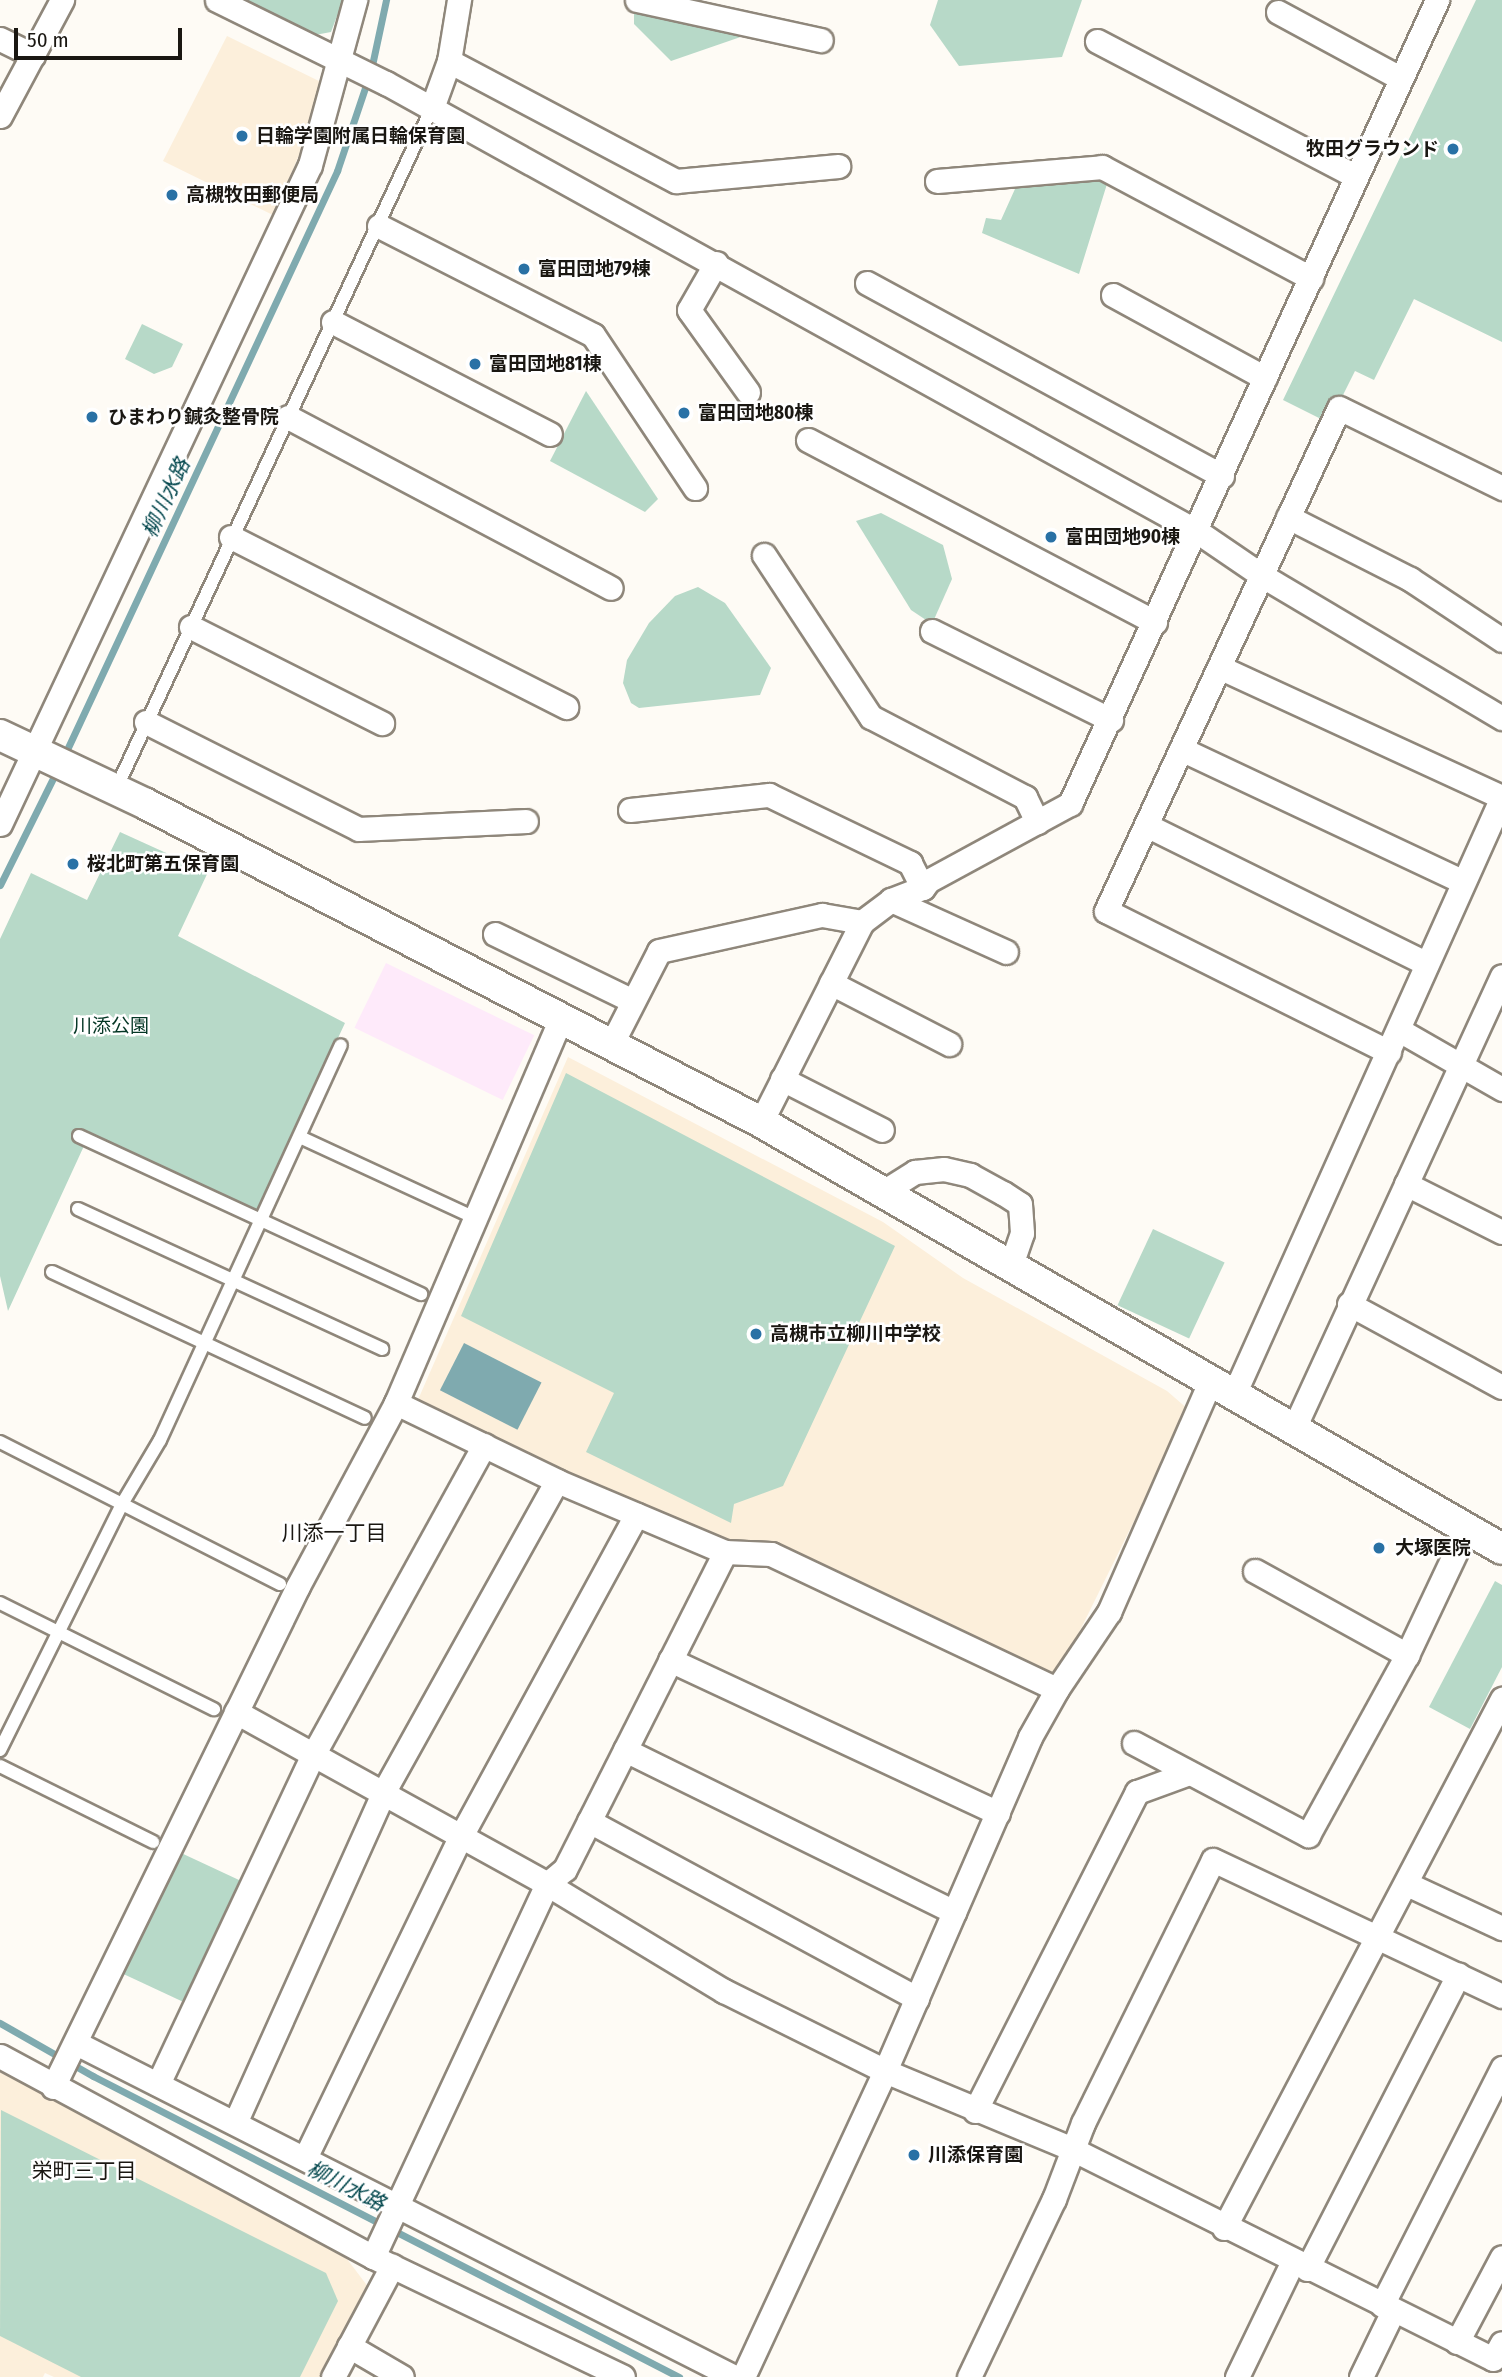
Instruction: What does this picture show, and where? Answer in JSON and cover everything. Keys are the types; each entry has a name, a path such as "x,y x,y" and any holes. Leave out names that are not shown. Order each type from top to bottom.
{"street":[{"path":"0,116 62,0"},
{"path":"217,0 386,83 716,263 1198,532 1261,575 1502,718"},
{"path":"0,824 310,164 326,95 347,64 355,0"},
{"path":"432,108 449,61 459,0"},
{"path":"637,0 821,40"},
{"path":"761,1122 862,922 891,901 923,888 928,881 1070,804 1198,532 1355,176 1437,0"},
{"path":"1278,12 1400,78"},
{"path":"0,38 33,55"},
{"path":"1097,41 1355,176"},
{"path":"449,61 676,181 838,166"},
{"path":"937,181 1102,167 1311,278"},
{"path":"379,226 593,335 695,488"},
{"path":"716,263 689,310 748,392"},
{"path":"867,283 1222,476"},
{"path":"1113,295 1265,378"},
{"path":"333,323 550,434"},
{"path":"1389,1052 1106,911 1339,408 1502,488"},
{"path":"288,417 611,588"},
{"path":"808,440 1156,622"},
{"path":"1288,517 1410,579 1502,640"},
{"path":"231,537 566,707"},
{"path":"764,555 871,717 1025,797 1037,822"},
{"path":"191,627 382,723"},
{"path":"932,631 1111,720"},
{"path":"743,2377 886,2071 998,1813 1057,1689 1109,1612 1223,1386 1389,1052 1462,881 1502,797 1219,667"},
{"path":"146,722 359,829 526,821"},
{"path":"0,735 116,789 562,1016 761,1122 1295,1426 1502,1549"},
{"path":"1181,749 1462,881"},
{"path":"630,810 769,795 910,863 923,888"},
{"path":"1146,825 1427,964"},
{"path":"891,901 1006,952"},
{"path":"612,1043 659,951 822,915 862,922"},
{"path":"495,934 633,1001"},
{"path":"1295,1426 1502,976"},
{"path":"831,983 949,1044"},
{"path":"53,2087 78,2044 225,1711 396,1403 562,1016"},
{"path":"1399,1030 1502,1089"},
{"path":"782,1079 882,1130"},
{"path":"883,1192 915,1172 944,1169 970,1175 1003,1193 1020,1204 1021,1233 1011,1265"},
{"path":"1406,1184 1502,1233"},
{"path":"1349,1304 1502,1387"},
{"path":"396,1403 557,1481 725,1552 771,1553 1057,1689"},
{"path":"158,2084 313,1755 484,1445"},
{"path":"235,2123 383,1793 557,1481"},
{"path":"305,2158 461,1836 636,1514"},
{"path":"1134,1743 1308,1835 1407,1655 1467,1528"},
{"path":"333,2377 349,2346 383,2262 397,2204 547,1884 565,1869 725,1552"},
{"path":"1255,1571 1407,1655"},
{"path":"670,1660 998,1813"},
{"path":"1224,2228 1502,1699"},
{"path":"225,1711 313,1755 547,1884 724,1991 886,2071 975,2111 1072,2149 1224,2228 1457,2342 1499,2355"},
{"path":"625,1749 954,1912"},
{"path":"975,2111 1137,1792 1189,1773"},
{"path":"589,1821 917,1998"},
{"path":"969,2377 1054,2199 1072,2149 1213,1860 1502,1996"},
{"path":"1407,1884 1502,1928"},
{"path":"1237,2377 1458,1975"},
{"path":"78,2044 734,2377"},
{"path":"0,2056 53,2087 383,2262 623,2377"},
{"path":"1361,2377 1388,2308 1502,2068"},
{"path":"1457,2342 1502,2257"},
{"path":"349,2346 402,2377"}],"lane":[{"path":"116,789 432,108"},
{"path":"0,1750 122,1504 160,1440 302,1138 341,1045"},
{"path":"79,1136 421,1294"},
{"path":"302,1138 475,1218"},
{"path":"78,1209 382,1349"},
{"path":"52,1272 365,1418"},
{"path":"0,1442 281,1584"},
{"path":"0,1603 225,1711"},
{"path":"0,1766 153,1842"}],"shaded area":[{"name":"日輪学園附属日輪保育園","path":"227,36 321,82 316,116 273,215 163,161"},
{"path":"386,963 534,1035 503,1100 354,1028"},
{"name":"高槻市立柳川中学校","path":"568,1057 883,1222 963,1278 1167,1391 1189,1410 1054,1683 769,1546 710,1537 417,1402"},
{"path":"0,2068 347,2259 369,2288 323,2377 54,2377 45,2373 43,2377 0,2377"}],"green space":[{"path":"246,0 343,0 331,32 315,35"},
{"path":"938,0 1082,0 1062,57 959,66 930,25"},
{"name":"牧田グラウンド","path":"1476,0 1502,0 1502,342 1414,299 1374,380 1355,371 1329,423 1283,400"},
{"path":"634,4 755,32 671,61 634,24"},
{"path":"1072,172 1107,184 1079,274 982,233 986,218 1001,220 1019,180"},
{"path":"142,324 183,344 172,367 154,374 125,359"},
{"path":"586,391 658,499 645,512 550,461"},
{"path":"881,513 943,545 952,579 932,624 911,610 856,521"},
{"path":"698,587 725,603 771,668 760,695 639,708 631,703 623,683 627,660 649,623 675,596"},
{"name":"川添公園","path":"120,832 208,872 178,936 345,1023 257,1212 89,1135 8,1311 0,1276 0,939 31,873 87,900"},
{"path":"566,1073 895,1246 783,1486 734,1504 731,1523 586,1452 614,1393 461,1316"},
{"path":"1153,1229 1225,1262 1189,1339 1118,1305"},
{"path":"1495,1581 1502,1585 1502,1667 1470,1729 1429,1707"},
{"path":"179,1852 241,1881 184,2002 122,1973"},
{"path":"1,2110 326,2273 338,2301 300,2377 81,2377 0,2336"}],"water":[{"path":"464,1343 542,1382 517,1430 440,1390"}],"waterway":[{"name":"柳川水路","path":"64,756 337,171 371,70 386,0"},
{"name":"柳川水路","path":"0,885 57,770"},
{"name":"柳川水路","path":"0,2023 93,2076 679,2377"}],"place":[{"name":"日輪学園附属日輪保育園","path":"242,136"},
{"name":"牧田グラウンド","path":"1453,149"},
{"name":"高槻牧田郵便局","path":"172,195"},
{"name":"富田団地79棟","path":"524,269"},
{"name":"富田団地81棟","path":"475,364"},
{"name":"富田団地80棟","path":"684,413"},
{"name":"ひまわり鍼灸整骨院","path":"92,417"},
{"name":"富田団地90棟","path":"1051,537"},
{"name":"桜北町第五保育園","path":"73,864"},
{"name":"高槻市立柳川中学校","path":"756,1334"},
{"name":"大塚医院","path":"1379,1548"},
{"name":"川添保育園","path":"914,2155"}],"district":[{"name":"川添一丁目","path":"334,1533"},
{"name":"栄町三丁目","path":"84,2171"}]}
